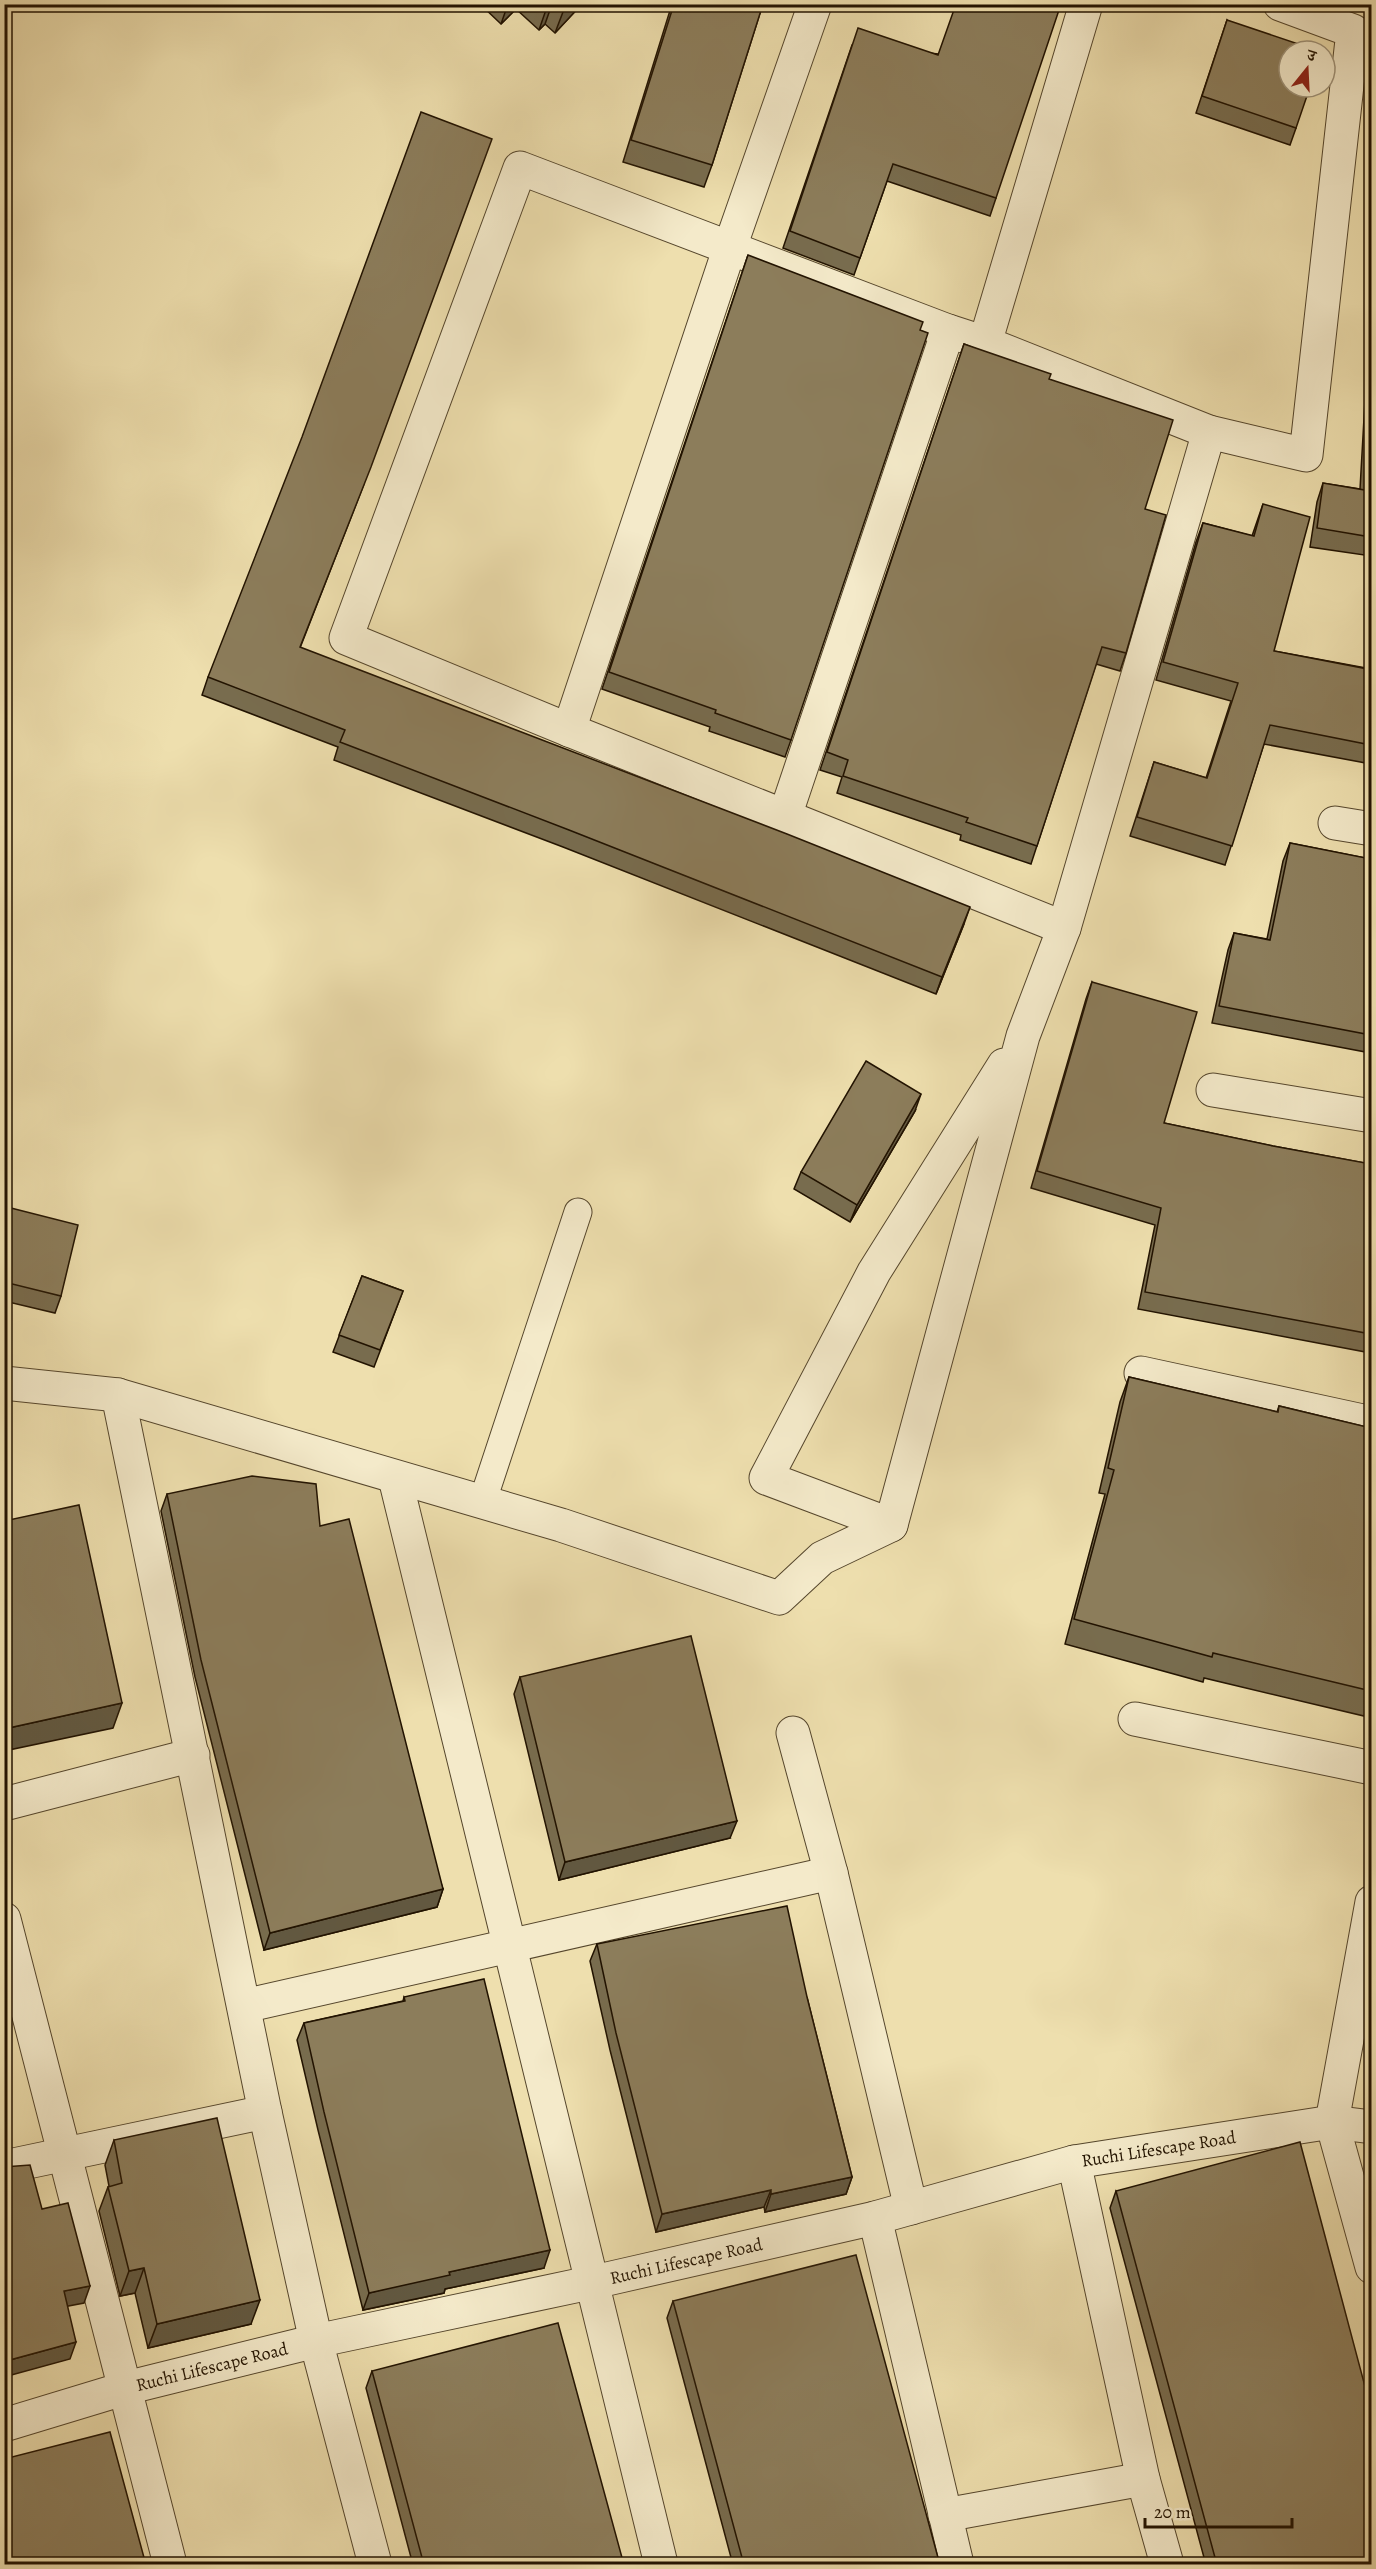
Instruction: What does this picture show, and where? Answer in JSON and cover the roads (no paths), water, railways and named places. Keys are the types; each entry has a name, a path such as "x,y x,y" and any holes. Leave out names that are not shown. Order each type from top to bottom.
{"street":[{"path":"568,730 730,247 815,4"},
{"path":"985,343 1086,4"},
{"path":"1064,928 568,730 346,638 520,168 948,331 985,343 1209,432 1306,455 1353,31 1280,4"},
{"path":"785,816 948,331"},
{"path":"4,1383 118,1395 561,1525 779,1598 822,1558 891,1525 1023,1036 1064,928 1209,432"},
{"path":"1335,823 1371,829"},
{"path":"891,1525 766,1478 874,1272 1023,1036"},
{"path":"1213,1090 1371,1116"},
{"path":"1141,1373 1371,1423"},
{"path":"118,1395 194,1755 265,2112 315,2341 375,2565"},
{"path":"395,1478 508,1944 594,2282 661,2565"},
{"path":"1135,1719 1371,1768"},
{"path":"793,1733 831,1873 911,2208"},
{"path":"4,1804 194,1755"},
{"path":"244,2006 508,1944 831,1873"},
{"path":"1371,1902 1332,2122 1371,2267"},
{"path":"4,1919 170,2565"},
{"path":"4,2167 265,2112"},
{"name":"Ruchi Lifescape Road","path":"4,2425 126,2388 315,2341 594,2282 875,2218 1074,2162 1332,2122 1371,2127"},
{"path":"1074,2162 1143,2479 1167,2565"},
{"path":"875,2218 957,2565"},
{"path":"945,2515 1143,2479"}],"lane":[{"path":"482,1503 578,1212"}]}
